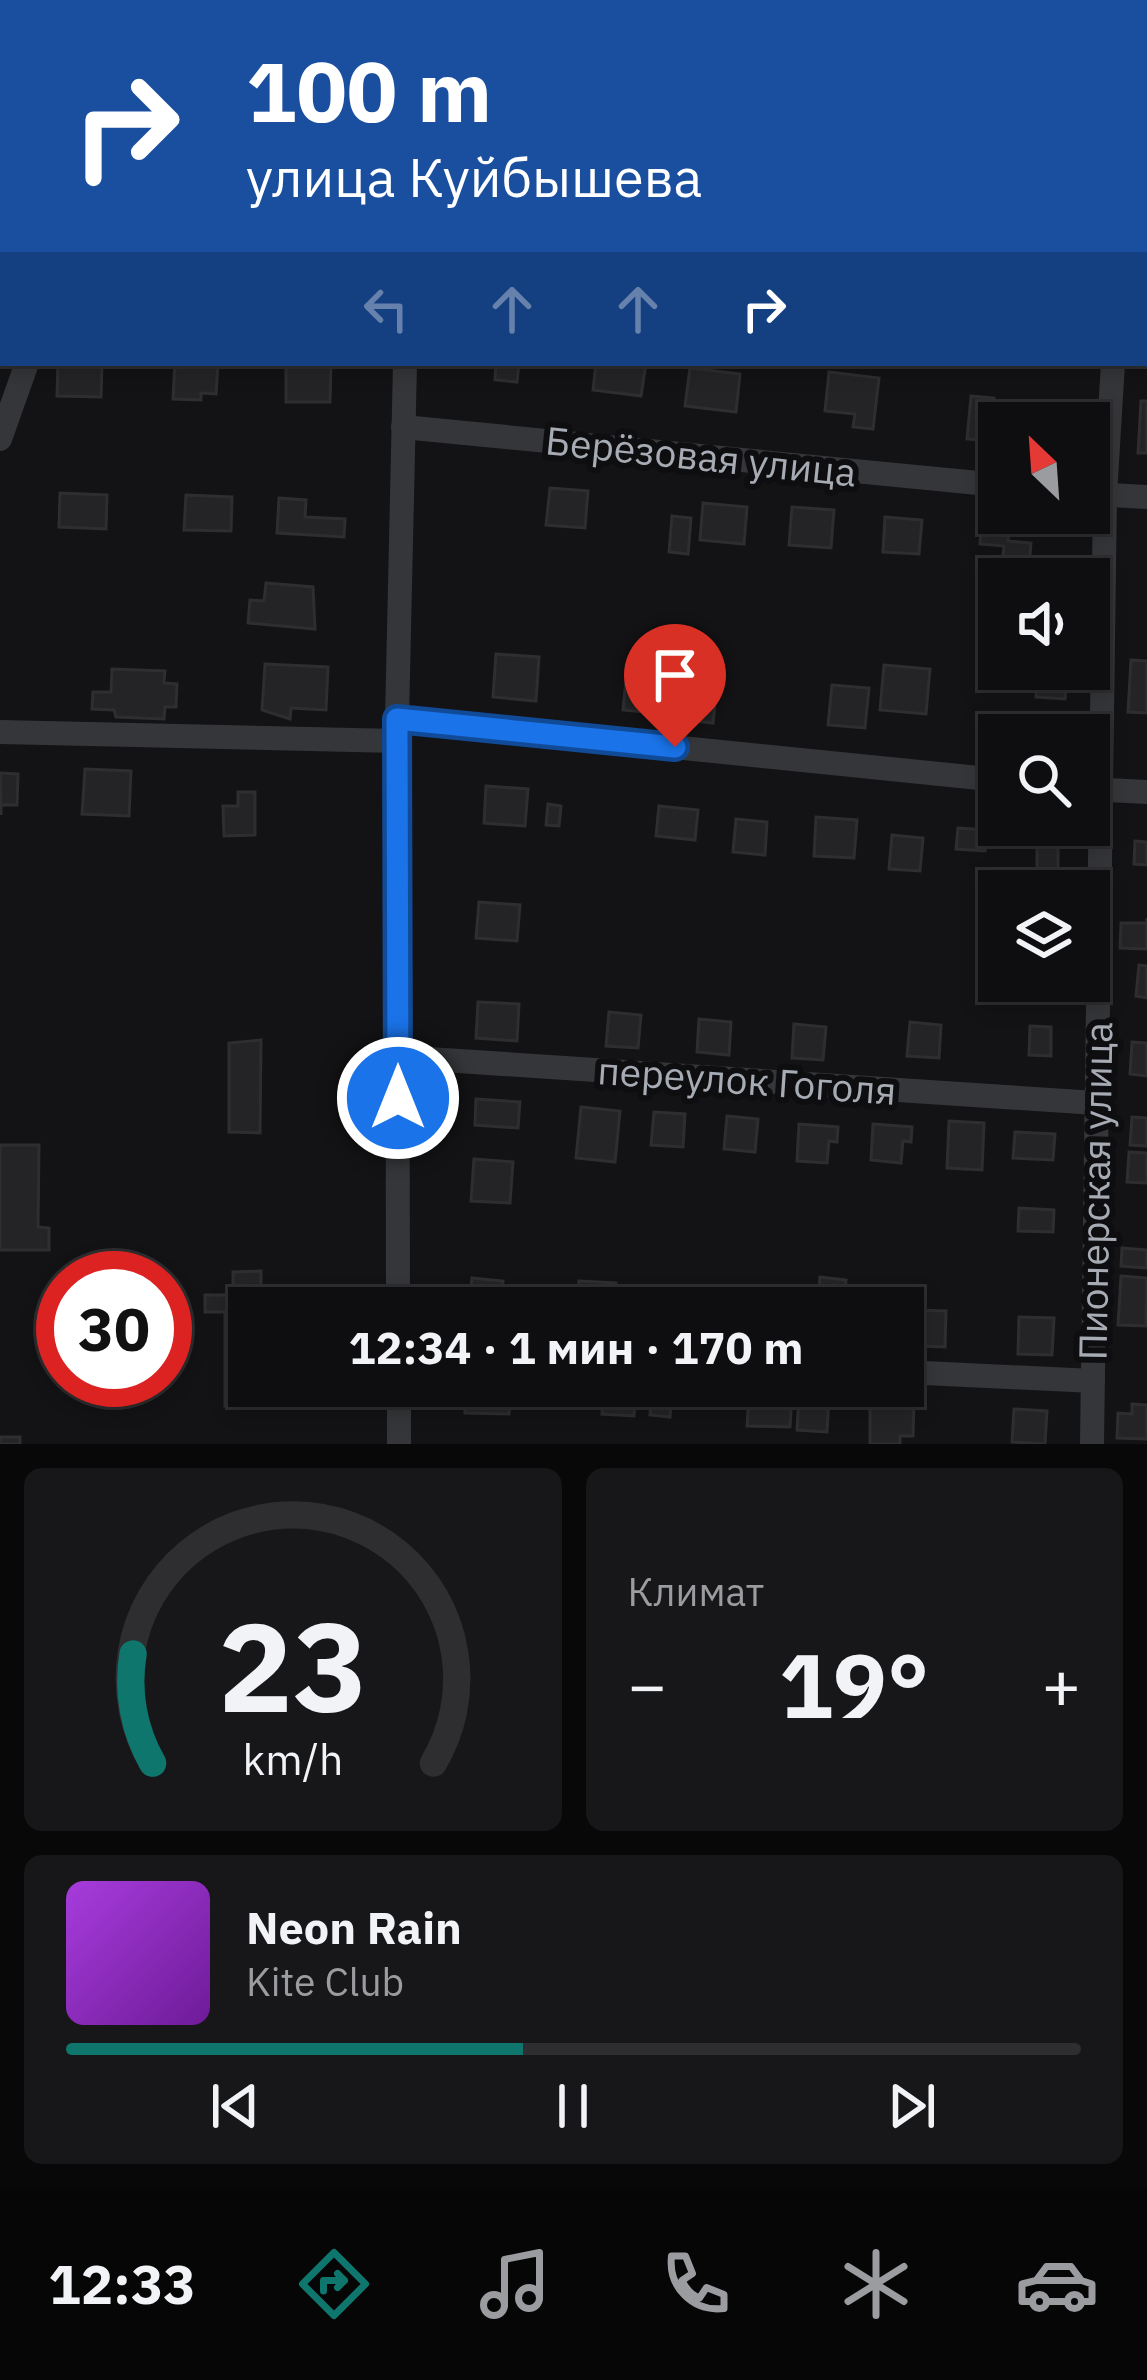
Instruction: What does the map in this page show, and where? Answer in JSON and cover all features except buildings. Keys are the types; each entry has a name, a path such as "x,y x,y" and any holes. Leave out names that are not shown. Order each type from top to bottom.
{"street":[{"path":"0,439 26,366"},
{"path":"398,1287 397,730 405,366"},
{"name":"Пионерская улица","path":"1108,402 1113,366"},
{"name":"Берёзовая улица","path":"403,427 978,483"},
{"path":"1110,495 1147,496"},
{"name":"Пионерская улица","path":"1095,714 1097,534"},
{"path":"0,731 397,730 978,778"},
{"path":"1110,791 1147,792"},
{"name":"Пионерская улица","path":"1092,1444 1094,846"},
{"name":"переулок Гоголя","path":"398,1057 1096,1102"},
{"path":"924,1373 1093,1381"},
{"path":"399,1407 399,1444"}],"route":[{"path":"398,1098 397,719 675,747"}]}
